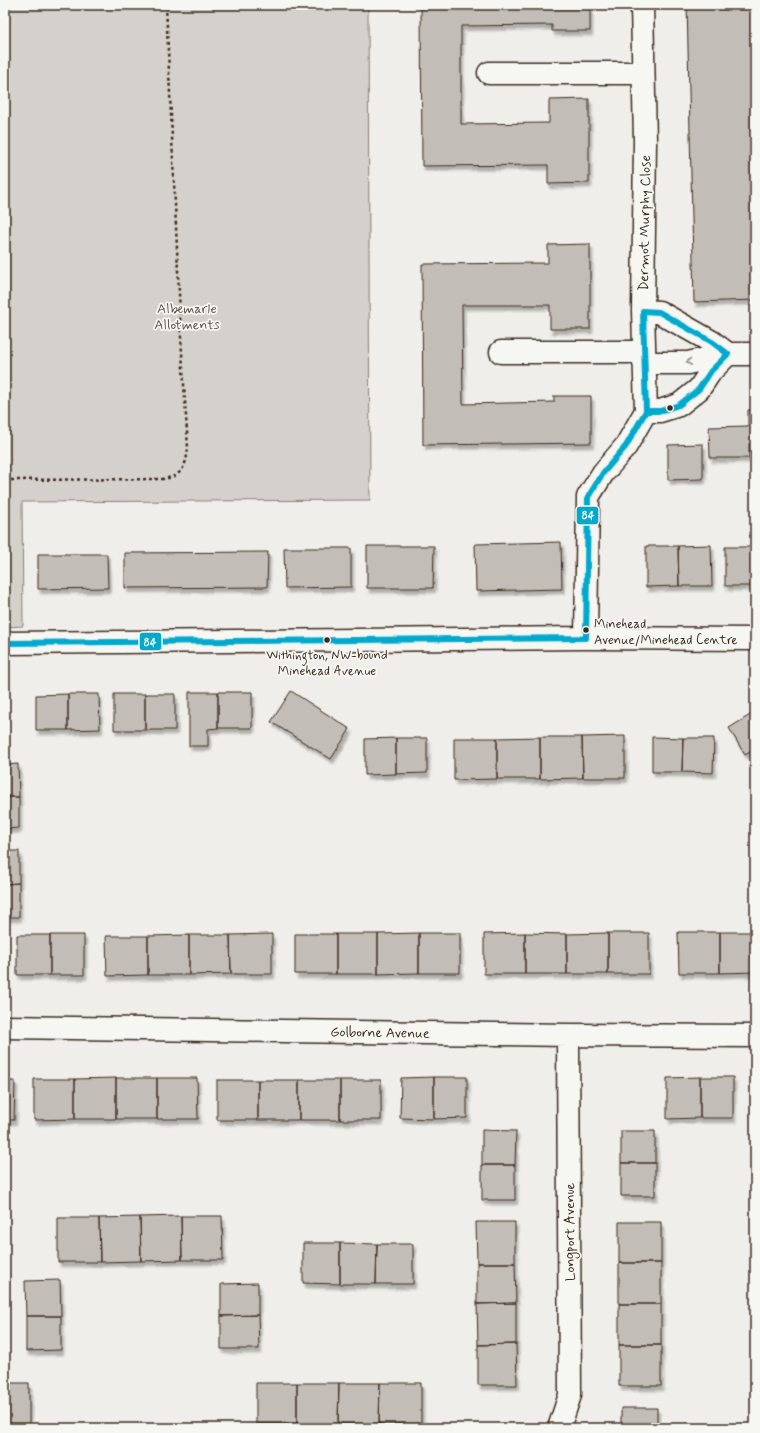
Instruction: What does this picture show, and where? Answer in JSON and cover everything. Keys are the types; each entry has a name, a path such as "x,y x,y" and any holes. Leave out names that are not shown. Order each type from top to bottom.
{"street":[{"name":"Dermot Murphy Close","path":"642,5 645,141 643,311 646,411"},
{"path":"489,73 643,73"},
{"path":"643,311 659,312 712,342 728,354"},
{"path":"501,352 644,357 688,363 728,354 755,354"},
{"path":"586,638 588,497 603,473 626,446 646,411 660,411 679,405 700,389 711,370 728,354"},
{"path":"5,643 586,638 755,639"},
{"name":"Golborne Avenue","path":"5,1027 568,1035 755,1036"},
{"name":"Longport Avenue","path":"559,1428 570,1395 568,1035"}],"path":[{"path":"5,480 163,478 172,477 181,471 186,463 188,448 181,337 166,5"}],"green space":[{"name":"Albemarle Allotments","path":"5,5 368,5 370,500 22,502 23,626 5,627"}],"building":[{"path":"421,5 590,5 590,31 552,31 552,25 461,26 461,124 549,123 549,100 589,99 589,183 548,184 548,165 422,166"},
{"path":"687,5 755,5 755,300 694,302"},
{"path":"590,244 590,329 550,329 550,305 462,305 463,404 554,402 554,396 591,396 591,443 423,445 422,264 548,263 548,245"},
{"path":"748,410 755,410 755,444 749,444 749,458 710,458 709,427 748,426"},
{"path":"703,444 703,479 668,480 668,445"},
{"path":"561,542 562,589 476,591 475,544"},
{"path":"711,545 712,586 679,586 678,546"},
{"path":"367,546 434,546 433,588 367,588"},
{"path":"646,546 678,546 679,586 646,587"},
{"path":"725,547 755,547 755,586 725,586"},
{"path":"284,548 351,548 351,587 285,588"},
{"path":"268,552 267,587 125,588 125,553"},
{"path":"38,554 107,554 108,588 38,589"},
{"path":"291,691 350,729 331,759 271,722"},
{"path":"189,692 218,692 218,728 208,729 208,746 189,746"},
{"path":"218,692 252,692 252,728 218,728"},
{"path":"68,694 99,694 100,729 68,730"},
{"path":"68,694 68,730 36,730 36,695"},
{"path":"114,694 145,694 145,730 114,730"},
{"path":"145,694 175,694 175,730 145,730"},
{"path":"755,712 755,749 745,755 729,728"},
{"path":"625,736 625,778 583,778 582,737"},
{"path":"540,737 540,779 497,779 497,738"},
{"path":"540,737 582,737 583,778 540,779"},
{"path":"652,737 683,738 682,772 652,772"},
{"path":"396,738 396,774 365,775 365,739"},
{"path":"396,738 427,738 427,773 396,774"},
{"path":"454,738 497,738 497,779 454,780"},
{"path":"683,738 714,738 713,773 682,772"},
{"path":"18,764 19,797 5,797 5,765"},
{"path":"5,797 19,797 19,828 5,829"},
{"path":"5,851 19,851 19,883 5,884"},
{"path":"19,883 19,917 5,917 5,884"},
{"path":"678,932 720,932 720,973 679,973"},
{"path":"720,932 755,932 755,972 720,973"},
{"path":"419,933 460,933 460,973 419,973"},
{"path":"419,933 419,973 378,974 378,934"},
{"path":"525,933 525,974 484,974 484,934"},
{"path":"525,933 567,934 567,974 525,974"},
{"path":"608,933 649,933 649,974 608,974"},
{"path":"608,933 608,974 567,974 567,934"},
{"path":"272,934 272,974 231,974 230,935"},
{"path":"295,934 336,934 336,974 295,974"},
{"path":"336,934 378,934 378,974 336,974"},
{"path":"17,935 50,935 50,975 17,975"},
{"path":"50,935 84,935 84,975 50,975"},
{"path":"189,935 189,975 148,975 148,936"},
{"path":"189,935 230,935 231,974 189,975"},
{"path":"106,936 148,936 148,975 107,976"},
{"path":"434,1077 467,1077 467,1118 434,1119"},
{"path":"434,1077 434,1119 400,1118 401,1078"},
{"path":"700,1077 733,1077 733,1118 700,1118"},
{"path":"700,1077 700,1118 667,1119 667,1078"},
{"path":"116,1078 116,1119 75,1119 75,1079"},
{"path":"116,1078 157,1078 157,1119 116,1119"},
{"path":"157,1078 197,1078 198,1119 157,1119"},
{"path":"753,1078 755,1078 755,1118 753,1118"},
{"path":"34,1079 75,1079 75,1119 34,1120"},
{"path":"217,1080 258,1080 258,1120 217,1120"},
{"path":"258,1080 299,1080 299,1120 258,1120"},
{"path":"299,1080 340,1080 340,1120 299,1120"},
{"path":"340,1080 381,1080 381,1120 340,1120"},
{"path":"5,1081 15,1081 14,1120 5,1120"},
{"path":"482,1130 516,1131 515,1165 482,1165"},
{"path":"621,1131 655,1131 655,1163 621,1163"},
{"path":"621,1163 655,1163 655,1196 621,1196"},
{"path":"482,1165 515,1165 515,1200 482,1200"},
{"path":"181,1216 222,1216 223,1260 182,1260"},
{"path":"181,1216 182,1260 141,1261 140,1217"},
{"path":"140,1217 141,1261 100,1262 99,1218"},
{"path":"58,1218 99,1218 100,1262 58,1262"},
{"path":"476,1222 515,1222 515,1263 477,1263"},
{"path":"619,1222 661,1222 661,1263 619,1263"},
{"path":"303,1243 340,1243 340,1284 303,1283"},
{"path":"340,1243 377,1244 376,1284 340,1284"},
{"path":"377,1244 413,1244 413,1284 376,1284"},
{"path":"477,1263 515,1263 516,1303 477,1304"},
{"path":"619,1263 661,1263 661,1304 619,1304"},
{"path":"60,1280 61,1316 26,1316 25,1281"},
{"path":"258,1283 258,1315 221,1316 221,1284"},
{"path":"516,1303 516,1344 478,1345 477,1304"},
{"path":"619,1304 661,1304 661,1345 619,1345"},
{"path":"258,1315 259,1349 221,1349 221,1316"},
{"path":"26,1316 61,1316 61,1350 26,1351"},
{"path":"516,1344 517,1385 478,1385 478,1345"},
{"path":"619,1345 661,1345 661,1386 619,1386"},
{"path":"5,1383 29,1383 29,1425 5,1425"},
{"path":"256,1383 297,1383 297,1424 256,1424"},
{"path":"297,1383 339,1383 338,1424 297,1424"},
{"path":"339,1383 380,1383 379,1424 338,1424"},
{"path":"380,1383 421,1383 421,1424 379,1424"},
{"path":"621,1408 657,1408 657,1428 621,1428"}],"transit line":[{"name":"84","path":"643,311 659,312 712,342 728,354 711,371 699,389 679,405 660,411 646,411 643,311"},
{"name":"84","path":"586,638 588,497 603,473 626,446 646,411"},
{"name":"84","path":"5,643 586,638"}],"place":[{"name":"Minehead Avenue/Minehead Centre","path":"586,630"},
{"name":"Withington, NW-bound Minehead Avenue","path":"327,640"}]}
